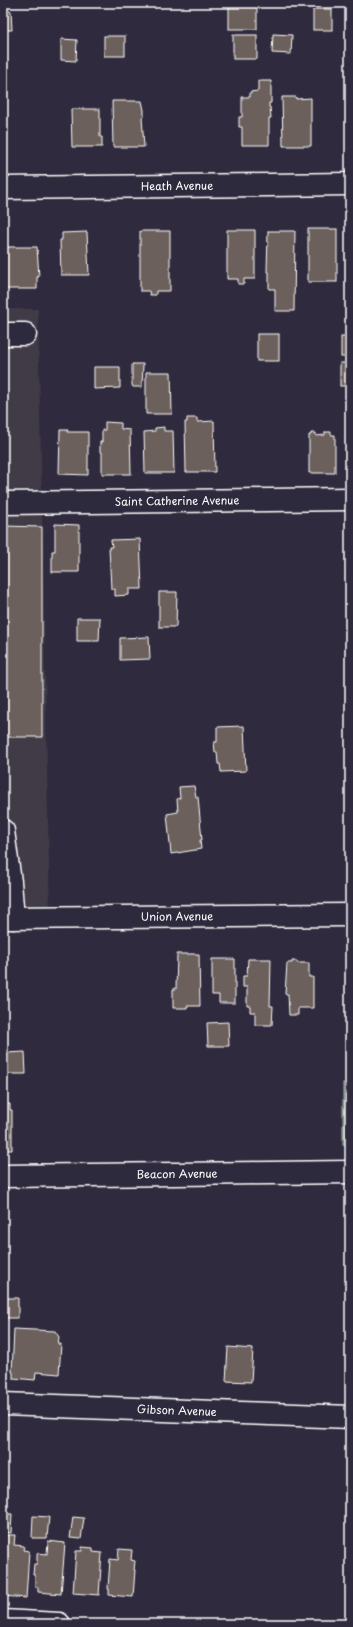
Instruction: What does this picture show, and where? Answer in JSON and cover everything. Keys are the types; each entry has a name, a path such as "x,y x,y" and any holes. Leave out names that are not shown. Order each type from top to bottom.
{"street":[{"name":"Heath Avenue","path":"3,188 350,184"},
{"path":"3,334 25,334"},
{"name":"Saint Catherine Avenue","path":"3,503 350,499"},
{"path":"3,831 10,882 8,918"},
{"name":"Union Avenue","path":"8,918 350,915"},
{"name":"Beacon Avenue","path":"3,1176 350,1172"},
{"name":"Gibson Avenue","path":"3,1404 350,1417"},
{"path":"3,1621 59,1624"}],"shaded area":[{"path":"3,309 38,309 50,918 3,918"}],"green space":[{"path":"343,1083 350,1083 350,1145 343,1145"}],"building":[{"path":"229,4 257,4 257,29 229,29"},
{"path":"313,9 332,9 332,30 313,30"},
{"path":"3,11 11,11 12,30 3,30"},
{"path":"273,34 292,35 291,54 272,53"},
{"path":"233,35 257,35 257,59 233,59"},
{"path":"104,36 125,36 125,56 104,56"},
{"path":"61,39 77,40 76,61 61,60"},
{"path":"258,81 271,81 271,103 269,103 271,118 269,118 269,145 242,145 242,127 239,127 239,117 242,117 242,97 250,97 250,92 258,91"},
{"path":"282,97 296,97 296,99 311,98 311,146 283,146"},
{"path":"112,101 142,101 144,110 144,116 142,117 144,147 113,147"},
{"path":"71,109 100,109 100,137 102,137 102,147 72,147"},
{"path":"308,229 337,229 337,282 308,282"},
{"path":"227,230 255,230 255,279 244,279 244,284 238,284 238,279 227,279"},
{"path":"140,231 170,231 170,291 156,291 156,295 150,295 149,291 140,291"},
{"path":"268,231 295,231 294,311 275,311 275,289 269,289 269,272 267,272"},
{"path":"87,232 89,275 61,275 60,240 62,240 62,233"},
{"path":"3,247 37,247 39,277 37,277 37,289 3,289"},
{"path":"257,334 279,334 279,361 257,361"},
{"path":"341,337 350,337 350,357 341,357"},
{"path":"340,363 350,363 350,386 340,386"},
{"path":"132,364 143,364 142,387 133,387 132,385"},
{"path":"94,367 120,367 120,388 94,389"},
{"path":"146,372 171,372 172,414 146,414"},
{"path":"187,418 197,418 197,422 214,421 215,472 186,472 185,422 187,422"},
{"path":"105,422 121,423 121,429 130,430 131,474 102,474 102,452 100,452 100,442 102,442 102,430 105,430"},
{"path":"164,427 164,431 173,431 174,473 145,473 144,432 155,431 155,428"},
{"path":"60,430 68,430 67,432 88,432 88,475 59,474"},
{"path":"325,432 331,432 331,435 335,435 335,473 309,473 309,435 311,435 311,433 316,433 316,436 325,435"},
{"path":"55,524 79,525 79,572 52,572 52,551 55,551"},
{"path":"3,526 42,527 42,737 3,737"},
{"path":"140,539 142,589 129,589 129,595 115,596 115,589 111,589 109,547 112,547 111,540"},
{"path":"159,592 177,592 176,627 159,627"},
{"path":"77,618 100,618 99,641 77,641"},
{"path":"149,637 150,659 120,660 120,638"},
{"path":"244,726 246,771 221,772 220,764 218,764 217,752 215,752 214,742 217,742 217,727"},
{"path":"194,786 196,797 198,797 202,840 200,840 201,849 171,854 167,814 178,812 177,799 180,798 179,787"},
{"path":"177,954 199,954 200,1006 173,1008 173,989 176,989"},
{"path":"212,959 235,959 235,1003 219,1003 219,995 212,995"},
{"path":"248,959 271,959 270,1006 273,1006 272,1025 255,1025 255,1012 250,1012 250,1006 247,1006 247,987 243,987 243,976 247,976"},
{"path":"292,961 297,961 297,963 309,963 309,977 313,977 313,1008 298,1008 298,1015 289,1015 288,994 285,994 287,963 292,963"},
{"path":"228,1022 229,1046 208,1046 207,1023"},
{"path":"25,1052 26,1074 7,1074 6,1053"},
{"path":"3,1104 10,1104 10,1110 12,1110 12,1150 3,1150"},
{"path":"5,1298 18,1298 18,1318 5,1318"},
{"path":"14,1329 55,1331 59,1337 58,1344 61,1344 59,1374 36,1372 35,1380 13,1378"},
{"path":"228,1347 253,1349 251,1382 226,1381"},
{"path":"3,1514 12,1514 11,1533 3,1532"},
{"path":"33,1516 49,1517 47,1538 32,1538"},
{"path":"73,1517 84,1518 81,1539 70,1538"},
{"path":"4,1535 15,1535 14,1545 24,1546 23,1550 29,1551 26,1598 3,1596"},
{"path":"48,1541 65,1543 61,1594 38,1592 38,1587 35,1587 35,1575 33,1575 34,1564 37,1564 37,1553 47,1554"},
{"path":"82,1547 93,1548 93,1552 102,1553 99,1595 73,1593 76,1551 82,1551"},
{"path":"119,1549 132,1550 131,1560 135,1561 133,1597 109,1595 110,1559 118,1560"}]}
